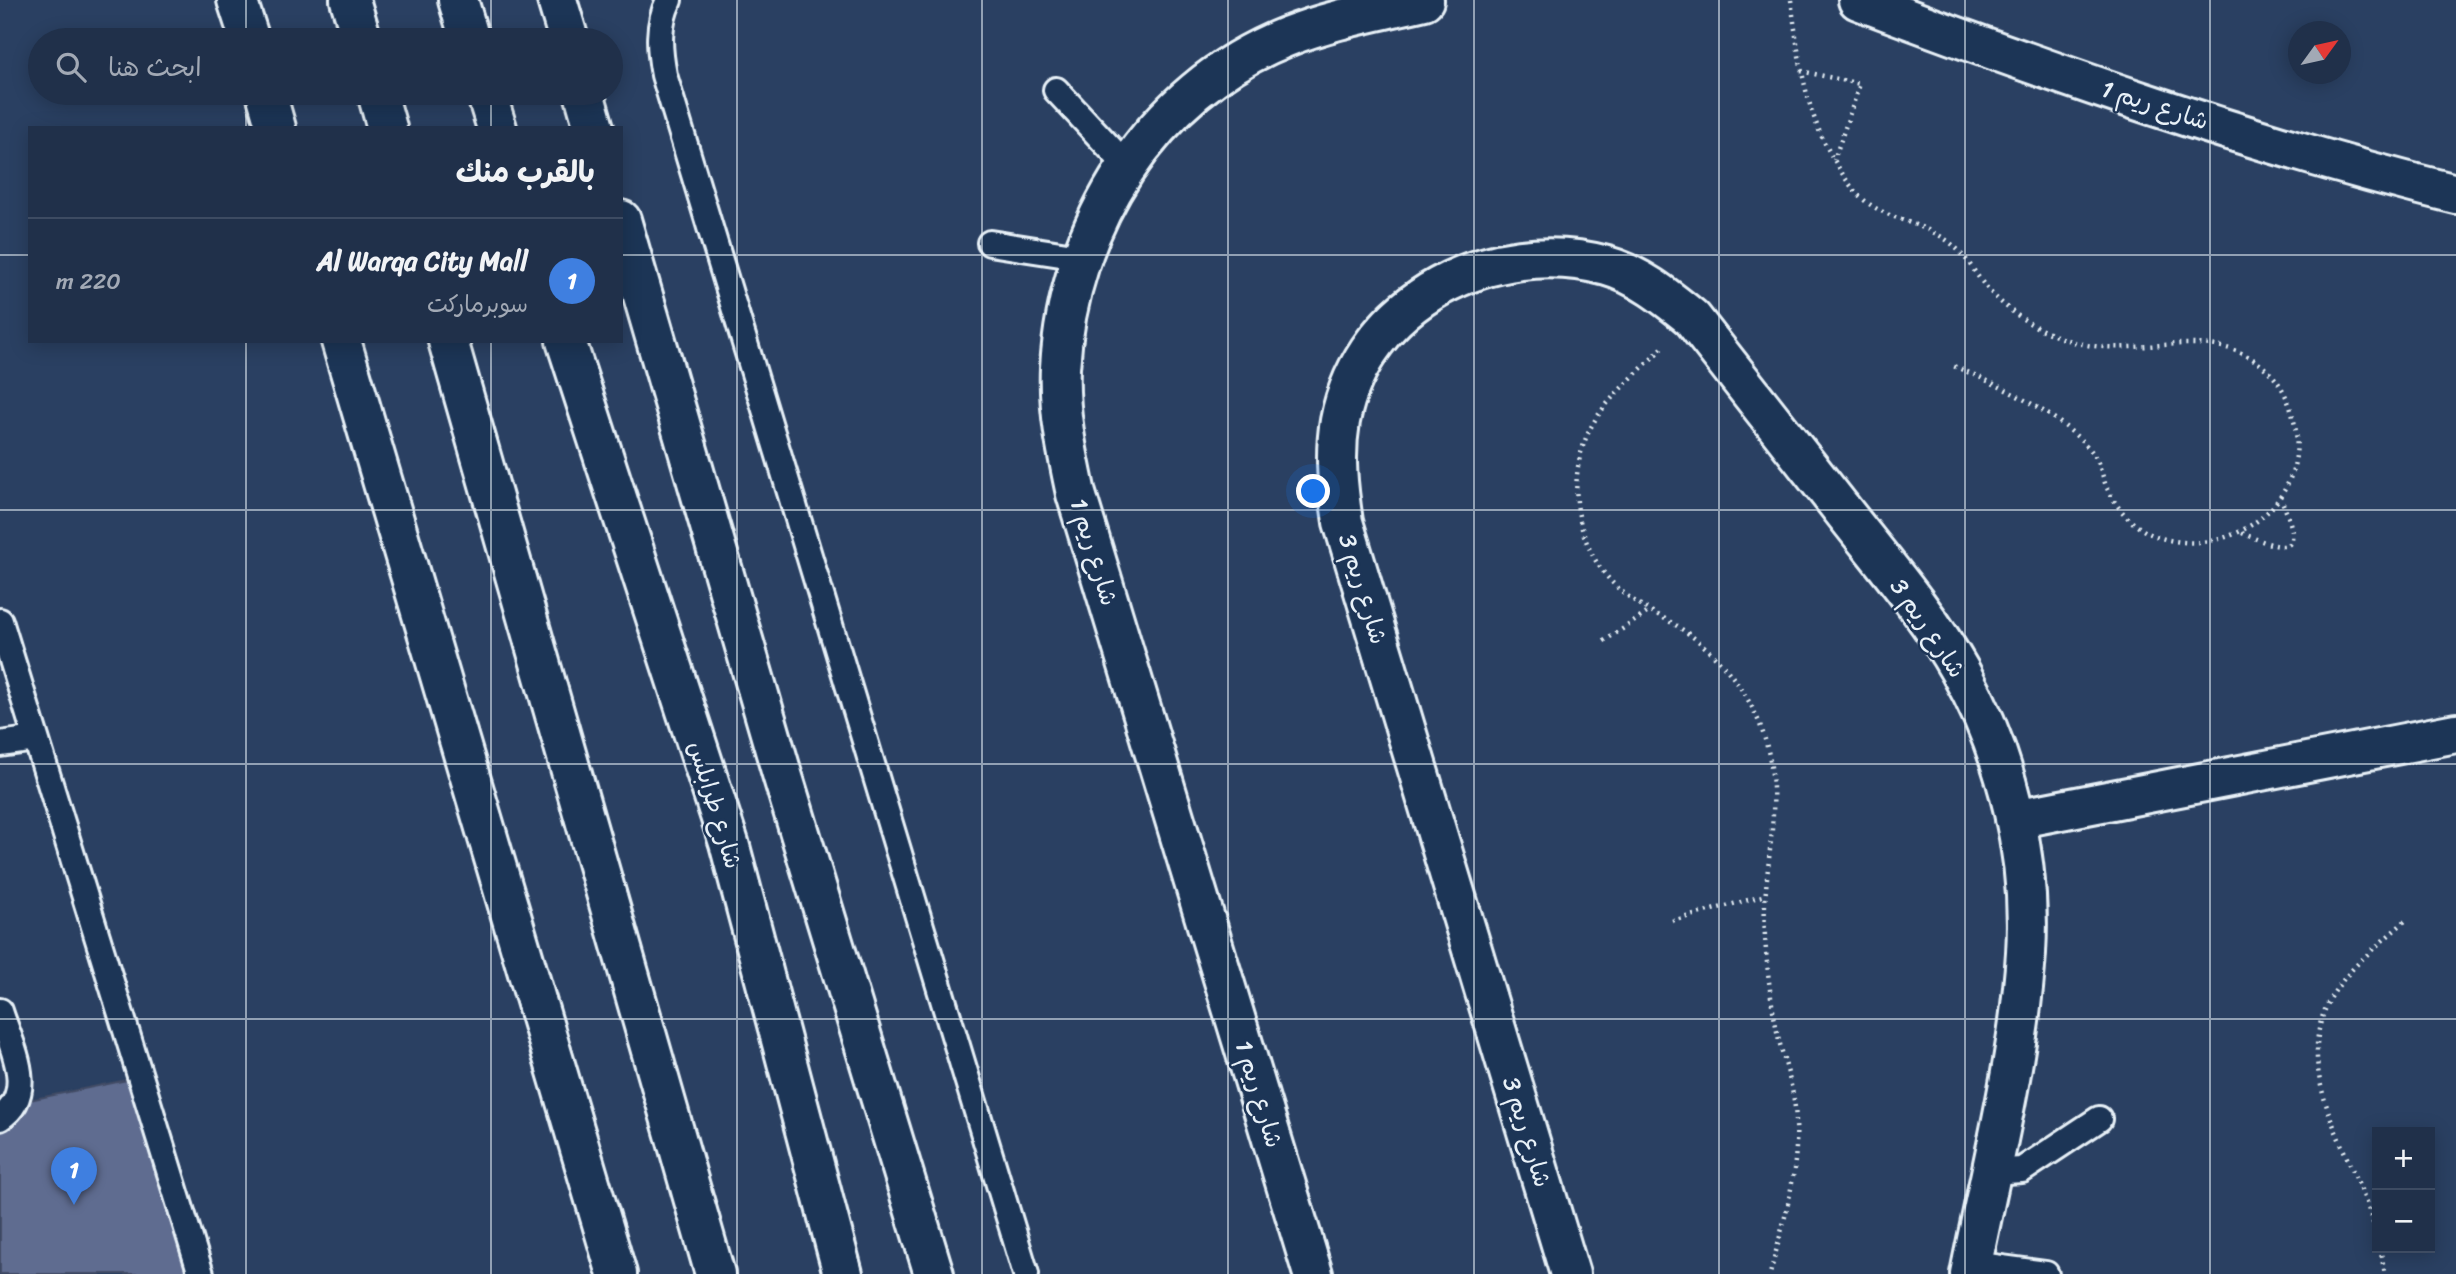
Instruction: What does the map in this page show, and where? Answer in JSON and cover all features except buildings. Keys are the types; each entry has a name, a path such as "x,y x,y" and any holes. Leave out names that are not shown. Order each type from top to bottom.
{"main road":[{"path":"237,0 246,28"},
{"path":"350,0 358,28"},
{"path":"458,0 466,28"},
{"path":"557,0 565,28"},
{"name":"شارع ريم 1","path":"1313,1274 1076,494 1063,432 1060,370 1067,307 1080,257 1100,210 1126,165 1159,125 1197,90 1239,60 1285,37 1334,21 1424,0"},
{"name":"شارع ريم 1","path":"1858,0 2126,97 2263,140 2456,194"},
{"path":"269,105 275,126"},
{"path":"380,105 386,126"},
{"path":"490,105 496,126"},
{"path":"587,105 593,126"},
{"path":"623,227 782,774 934,1274"},
{"name":"شارع ريم 3","path":"1570,1274 1343,522 1336,469 1340,420 1357,373 1384,332 1420,298 1463,273 1510,259 1560,257 1609,267 1653,287 1692,318 1916,605 1960,671 1993,743 2015,819 2025,885 2026,952 2019,1018 1971,1269"},
{"path":"342,343 617,1274"},
{"path":"449,343 715,1274"},
{"name":"شارع طرابلس","path":"567,343 729,844 843,1274"},
{"path":"2015,819 2456,733"}],"lane":[{"path":"670,0 660,27 659,51 664,75 1026,1274"},
{"path":"1056,90 1126,165"},
{"path":"990,243 1080,257"},
{"path":"0,621 201,1274"},
{"path":"0,744 36,739"},
{"path":"0,1011 22,1086 16,1105 0,1118"},
{"path":"1990,1172 2022,1170 2099,1119"},
{"path":"1971,1269 2046,1274"}],"path":[{"path":"1791,0 1801,71 1812,117 1849,185 1870,205 1940,235 1958,249 1987,288 2006,307 2054,335 2084,345 2114,349 2218,344 2247,355 2272,374 2288,400 2297,430 2296,455 2281,499 2241,533 2212,542 2156,537 2134,525 2118,506 2091,449 2074,434 2021,398 1951,365"},
{"path":"1801,71 1860,84 1834,160"},
{"path":"1692,318 1597,416 1584,440 1577,462 1578,510 1584,536 1595,560 1618,588 1650,611 1684,630 1708,650 1747,699 1762,730 1771,764 1775,798 1766,895 1769,978 1776,1026 1790,1075 1797,1140 1788,1217 1770,1274"},
{"path":"2241,533 2274,547 2283,548 2291,543 2292,526 2281,499"},
{"path":"1604,641 1650,611"},
{"path":"1672,921 1766,895"},
{"path":"2372,1224 2322,1095 2316,1051 2323,1017 2338,986 2360,961 2405,921"},
{"path":"2381,1253 2385,1274"}],"place":[{"name":"Al Warqa City Mall","path":"74,1205"}]}
